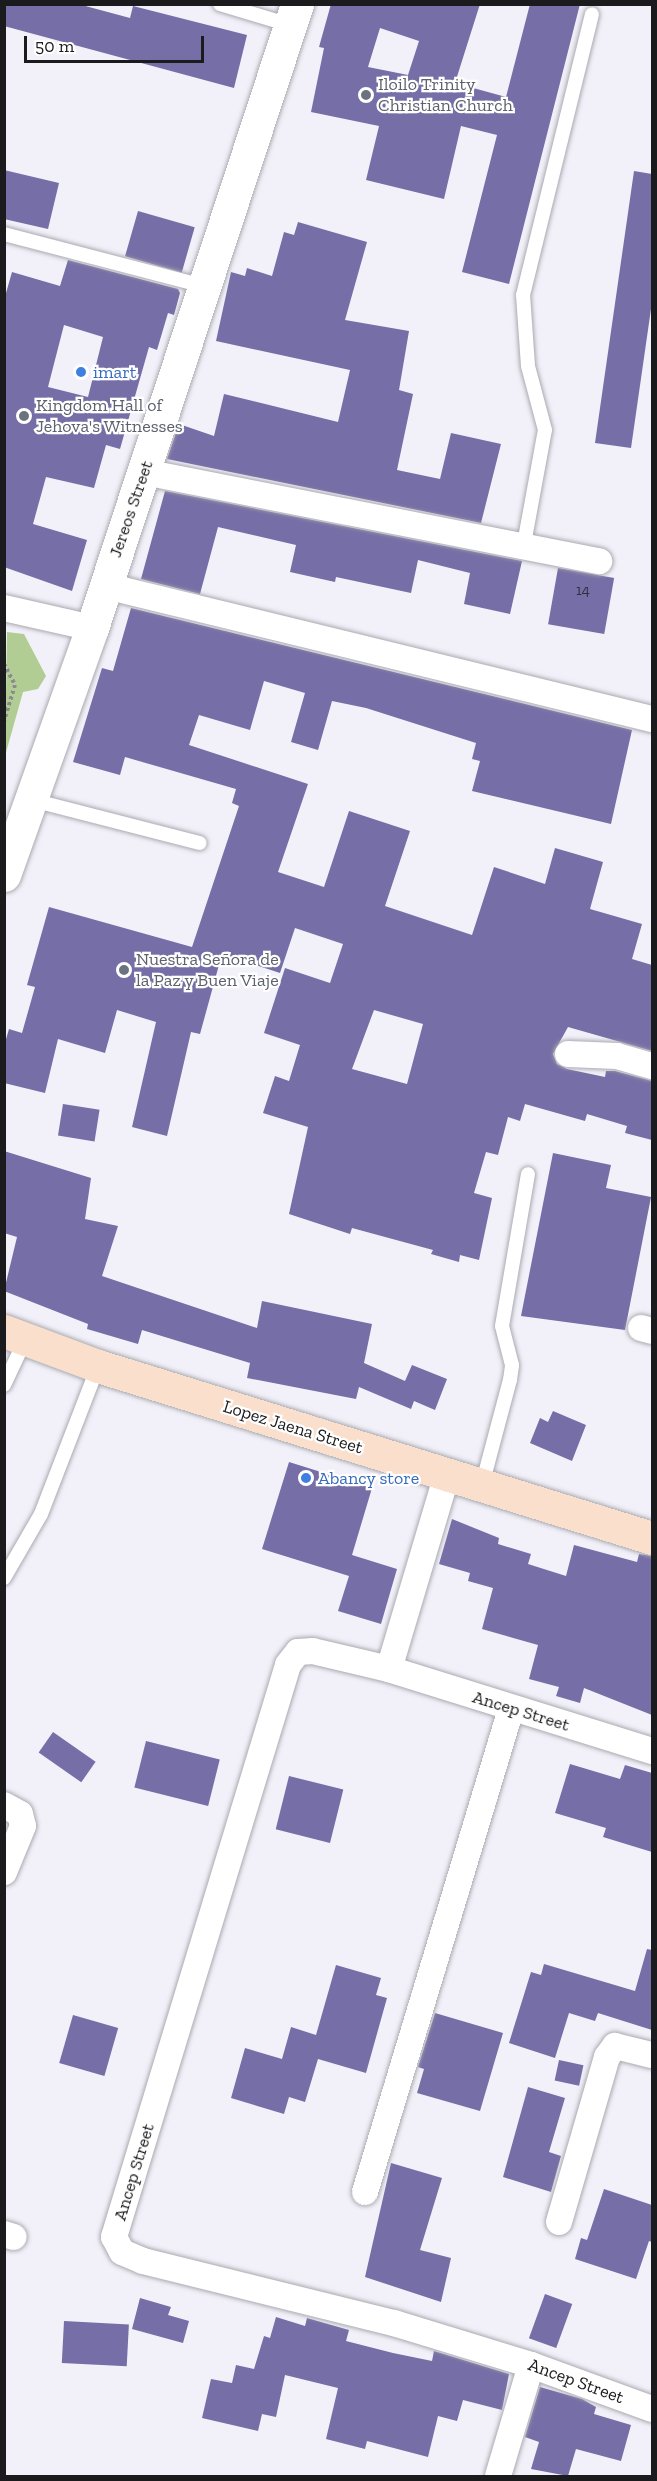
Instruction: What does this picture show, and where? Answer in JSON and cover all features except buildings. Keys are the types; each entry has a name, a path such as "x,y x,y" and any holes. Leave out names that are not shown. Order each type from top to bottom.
{"main road":[{"name":"Lopez Jaena Street","path":"15,1335 98,1366 482,1486 652,1536"}],"street":[{"name":"Jereos Street","path":"4,875 92,628 294,15"},
{"path":"144,472 524,544 599,561"},
{"path":"106,586 652,719"},
{"path":"4,609 92,628"},
{"path":"568,1054 617,1056 652,1066"},
{"path":"389,1670 447,1475"},
{"name":"Ancep Street","path":"652,1751 389,1670 313,1651 297,1652 288,1665 114,2237 122,2252 143,2261 393,2323 531,2365 652,2409"},
{"path":"365,2192 511,1709"},
{"path":"4,1805 20,1814 23,1826 4,1872"},
{"path":"559,2222 607,2056 615,2046 652,2055"},
{"path":"498,2476 531,2365"}],"lane":[{"path":"220,4 294,15"},
{"path":"524,544 545,430 528,366 523,295 592,14"},
{"path":"4,234 203,286"},
{"path":"32,800 200,843"},
{"path":"482,1486 510,1380 512,1365 502,1326 528,1174"},
{"path":"4,1385 15,1335"},
{"path":"4,1578 41,1514 98,1366"}],"path":[{"path":"4,663 15,685 4,721"}],"green space":[{"path":"7,632 24,634 46,676 38,689 23,692 5,756"}],"place":[{"name":"Iloilo Trinity Christian Church","path":"366,95"},
{"name":"imart","path":"81,372"},
{"name":"Kingdom Hall of Jehova's Witnesses","path":"24,416"},
{"name":"Nuestra Señora de la Paz y Buen Viaje","path":"124,970"},
{"name":"Abancy store","path":"306,1478"}]}
